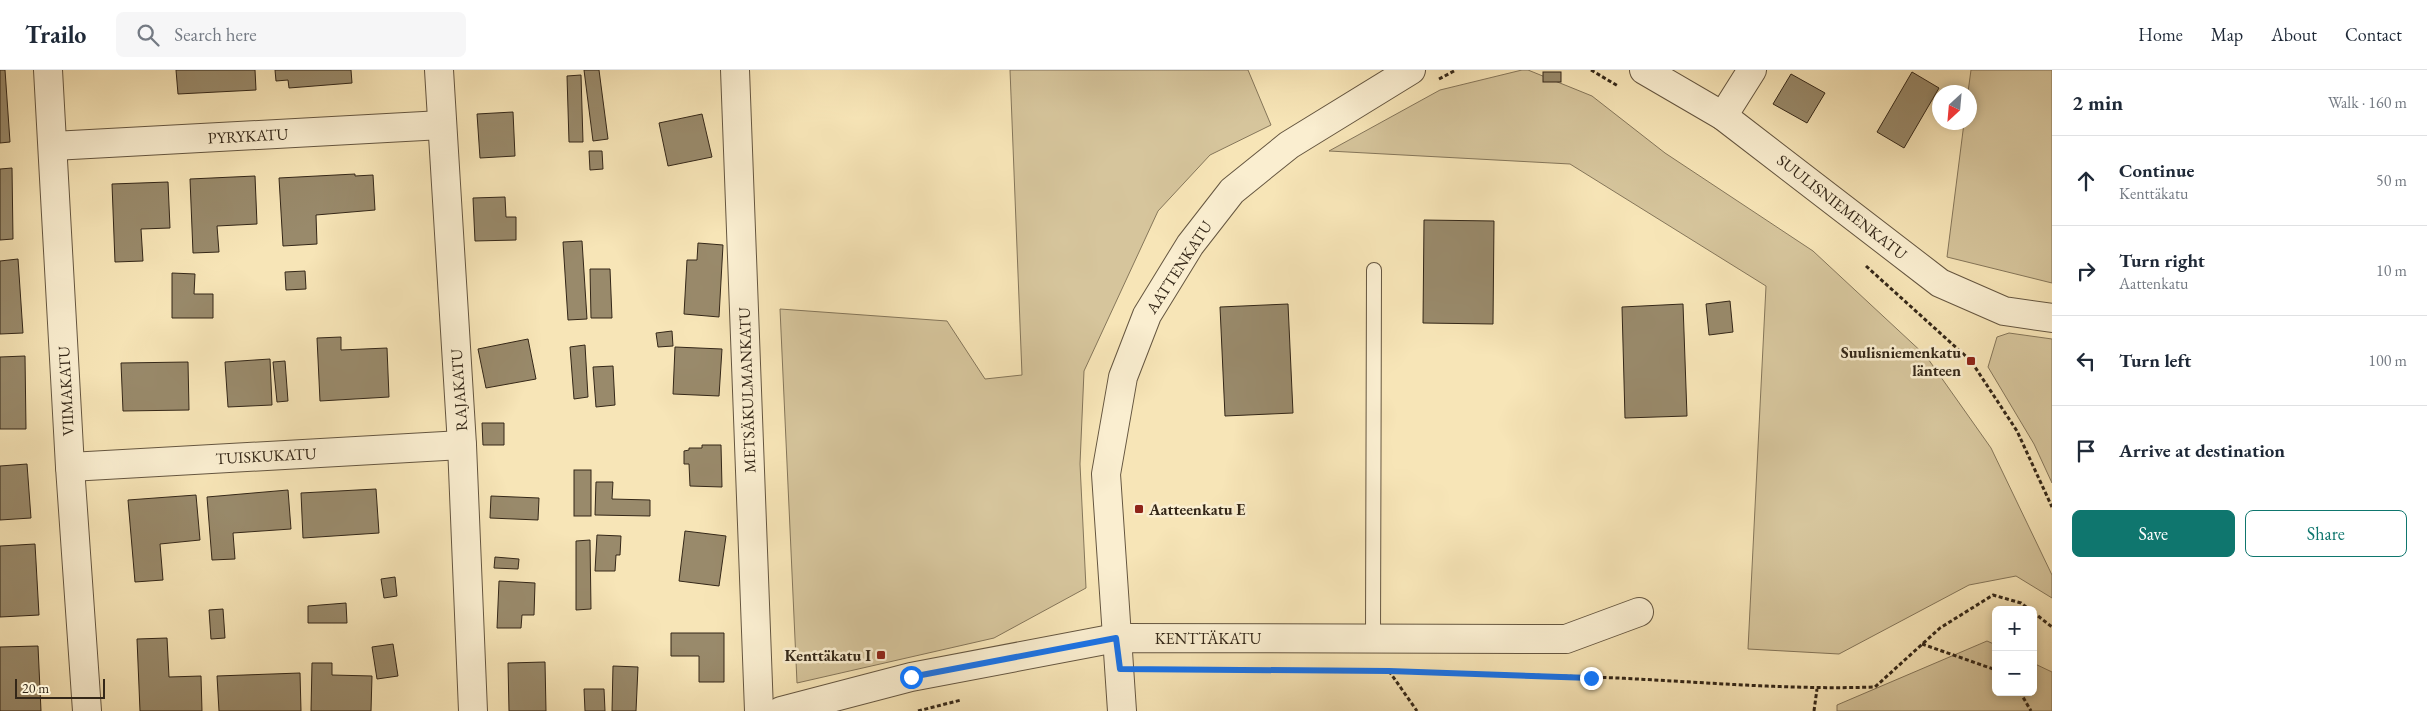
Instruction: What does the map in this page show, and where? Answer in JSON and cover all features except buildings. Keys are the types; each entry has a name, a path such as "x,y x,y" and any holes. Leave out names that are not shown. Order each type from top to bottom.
{"street":[{"name":"VIIMAKATU","path":"48,70 70,467 86,711"},
{"name":"RAJAKATU","path":"439,70 462,445 473,711"},
{"name":"METSÄKULMANKATU","path":"736,70 760,711"},
{"name":"AATTENKATU","path":"1122,711 1106,474 1123,377 1147,315 1190,245 1232,191 1289,145 1411,70"},
{"name":"SUULISNIEMENKATU","path":"1644,70 1723,116 1940,283 2004,311 2052,318"},
{"path":"1723,116 1752,70"},
{"name":"PYRYKATU","path":"53,146 442,125"},
{"name":"TUISKUKATU","path":"70,467 462,445"},
{"name":"KENTTÄKATU","path":"781,711 911,677 1116,638 1566,639 1639,612"}],"lane":[{"path":"1373,638 1374,270"}],"path":[{"path":"1864,264 1971,361 2017,431 2052,507"},
{"path":"1274,670 1389,671 1614,678 1817,689 1875,687 1940,628 1994,595 2021,603 2025,606"},
{"path":"2037,615 2052,627"},
{"path":"1922,644 1992,669"},
{"path":"1389,671 1417,711"},
{"path":"1814,711 1817,689"},
{"path":"2022,696 2031,711"},
{"path":"918,711 966,698"}],"shaded area":[{"path":"1010,70 1248,70 1271,125 1210,155 1158,211 1084,371 1080,464 1086,588 994,638 797,683 780,309 947,321 985,379 1022,375"},
{"path":"1528,70 1592,96 1665,153 1813,251 1926,356 1991,448 2052,575 2052,598 2016,576 1969,585 1839,654 1748,649 1766,286 1570,164 1329,151 1440,90"},
{"path":"1971,70 2052,70 2052,283 1947,257 1963,130 1977,130 1977,85 1969,85"},
{"path":"2009,333 2052,339 2052,483 2034,444 1988,367 1997,337"},
{"path":"1987,641 1992,643 1992,696 2037,696 2037,665 2052,672 2052,711 1837,711 1837,705"}],"place":[{"name":"Suulisniemenkatu länteen","path":"1971,361"},
{"name":"Aatteenkatu E","path":"1139,509"},
{"name":"Kenttäkatu I","path":"881,655"}],"route":[{"path":"911,677 1116,638 1120,669 1389,671 1591,678"}]}
